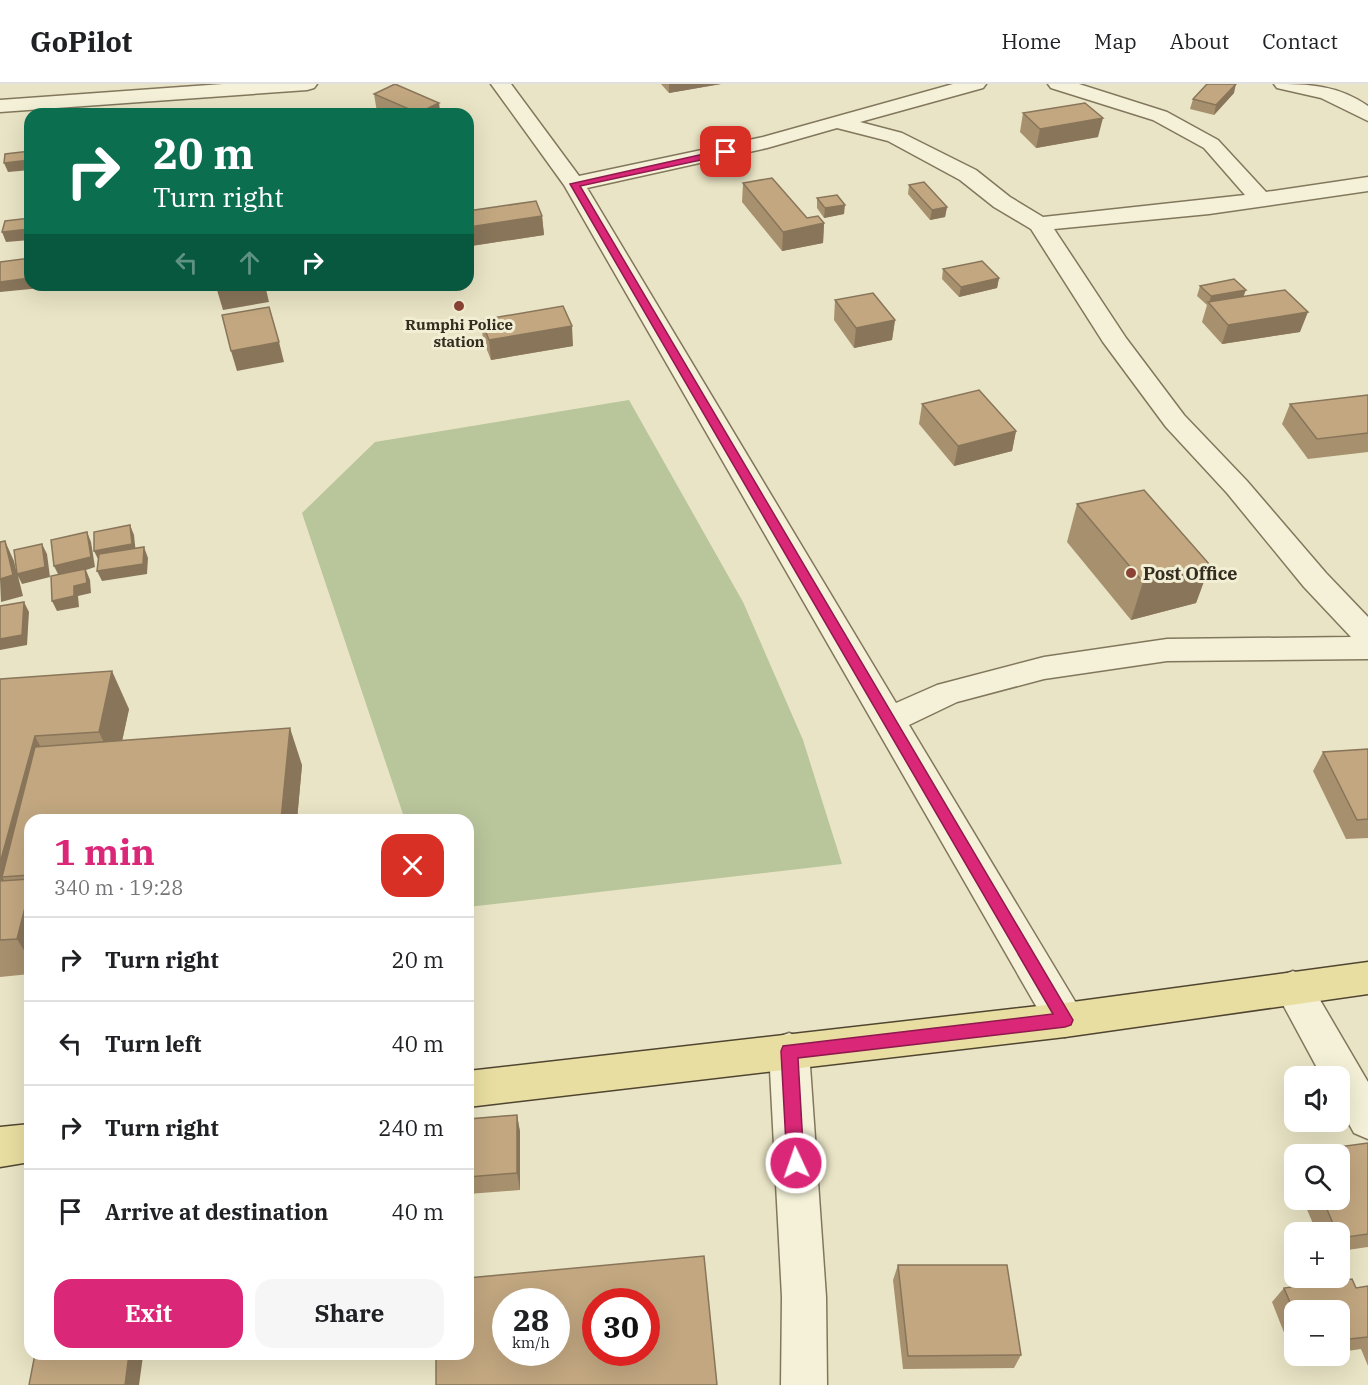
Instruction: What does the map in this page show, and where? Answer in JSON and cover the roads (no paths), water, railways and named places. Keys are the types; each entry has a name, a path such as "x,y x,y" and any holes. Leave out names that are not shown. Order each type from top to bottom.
{"main road":[{"path":"474,1088 1065,1020 1368,978"},
{"path":"0,1147 24,1144"}],"street":[{"path":"0,106 307,84"},
{"path":"501,84 574,184 1065,1020"},
{"path":"574,184 687,161 976,84"},
{"path":"1058,84 1160,116 1211,144 1260,199"},
{"path":"1284,84 1343,97 1368,115"},
{"path":"837,122 895,137 938,158 968,175 1002,202 1038,224 1116,342 1175,421 1237,487 1315,580 1368,636"},
{"path":"1038,224 1209,207 1368,184"},
{"path":"890,720 948,693 1044,668 1167,650 1368,648"},
{"path":"1293,988 1368,1120"},
{"path":"789,1051 804,1297 804,1385"}],"place":[{"name":"Rumphi Police station","path":"459,306"},
{"name":"Post Office","path":"1131,573"}]}
